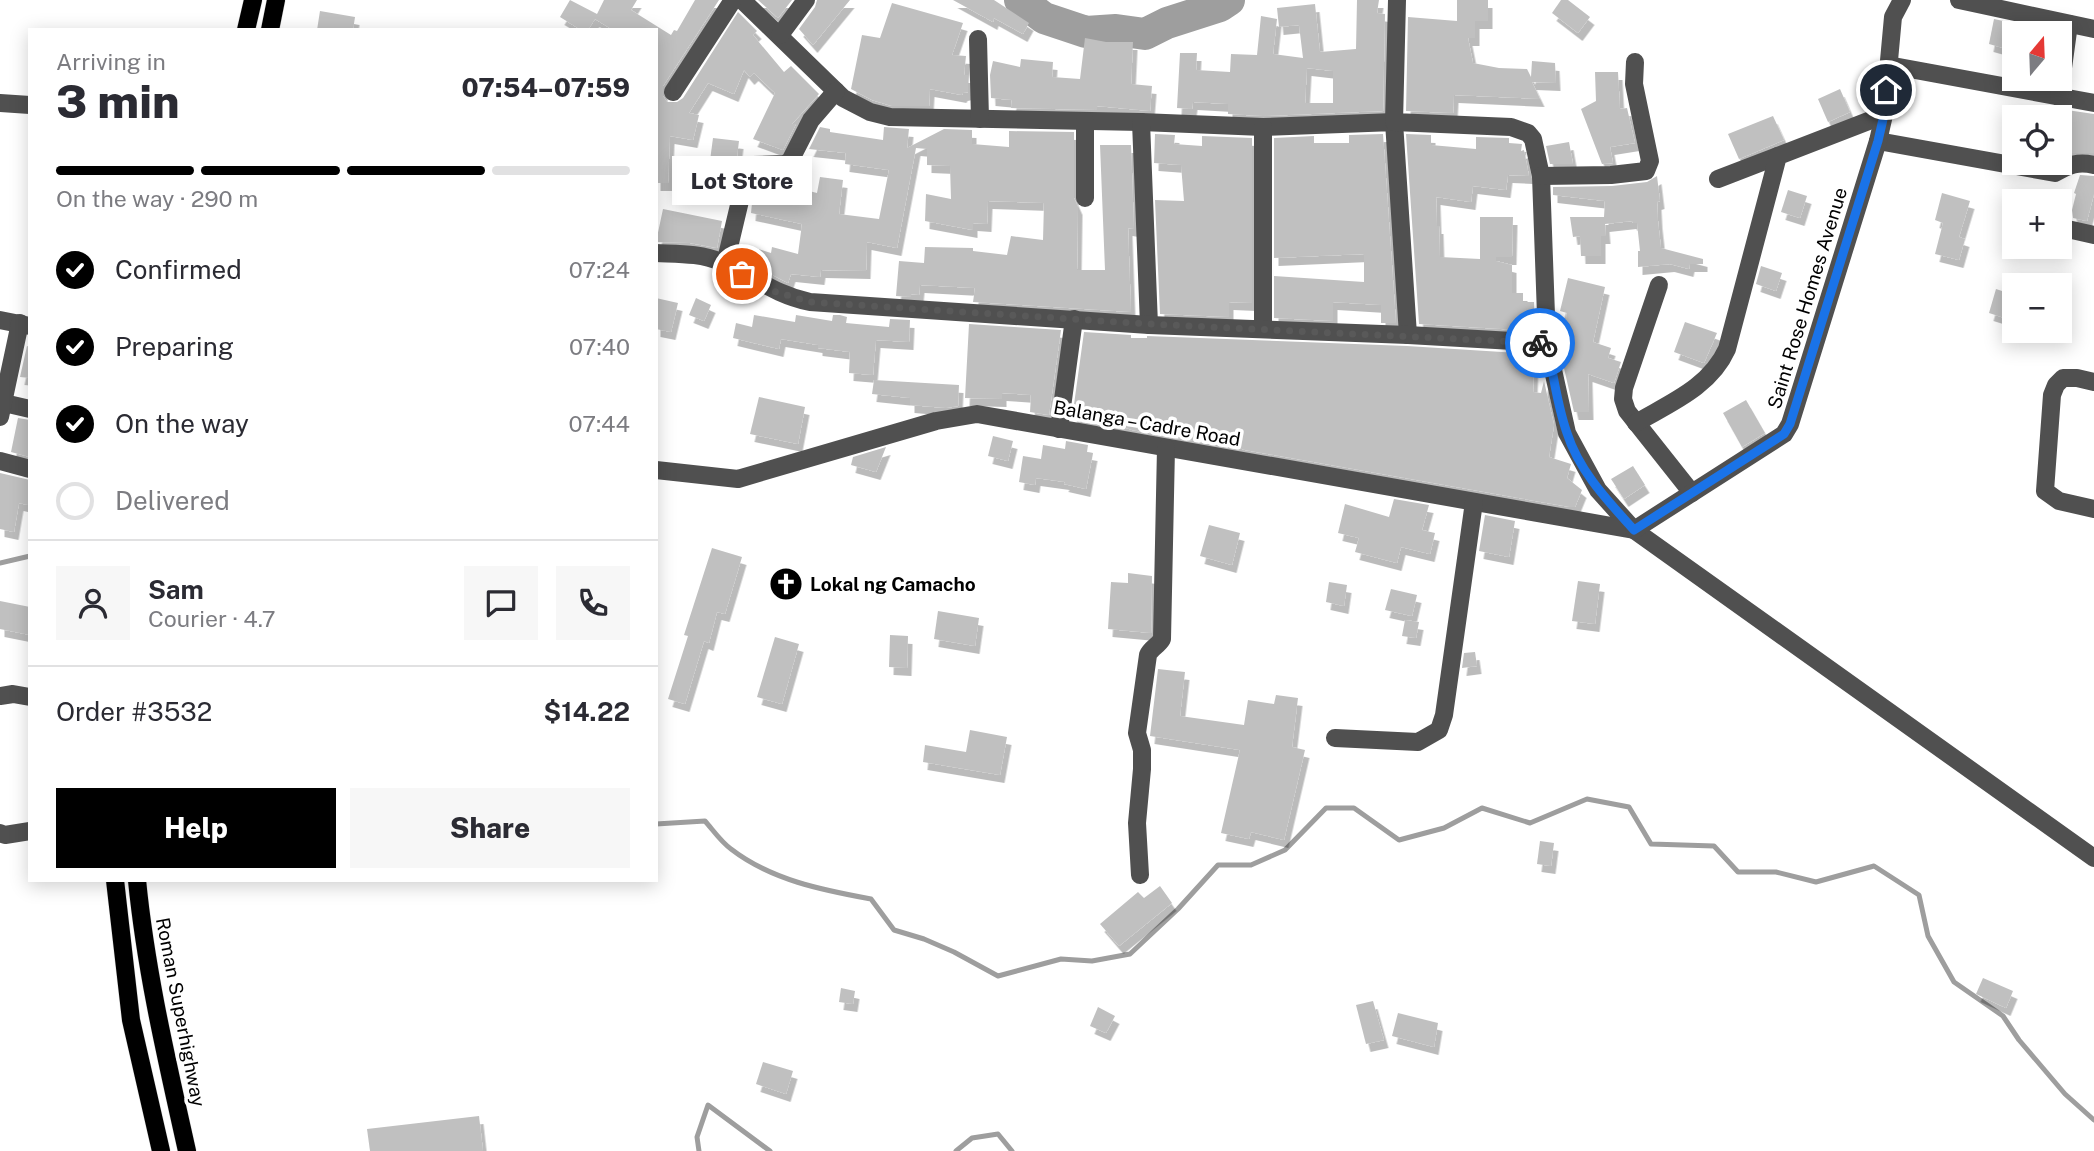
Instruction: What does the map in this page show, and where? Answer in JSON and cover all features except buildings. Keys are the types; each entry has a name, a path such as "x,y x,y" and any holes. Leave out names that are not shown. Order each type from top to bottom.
{"main road":[{"path":"246,28 253,0"},
{"path":"270,28 276,0"},
{"path":"115,882 131,1020 161,1151"},
{"name":"Roman Superhighway","path":"137,882 157,1015 187,1151"}],"street":[{"path":"673,92 733,0"},
{"path":"742,0 836,91 857,106 890,117 1263,127 1394,122 1520,130 1534,139 1541,176 1547,343 1567,433 1598,490 1634,530 2094,858"},
{"path":"780,35 806,0"},
{"path":"1397,0 1394,122 1408,335"},
{"name":"Saint Rose Homes Avenue","path":"1634,530 1784,434 1790,424 1878,141 1884,115 1893,17 1902,0"},
{"path":"1959,0 2026,7 2061,21"},
{"path":"2072,25 2094,29"},
{"path":"978,39 981,119"},
{"path":"1541,176 1611,175 1646,171 1650,161 1634,84 1635,62"},
{"path":"1888,65 2094,103"},
{"path":"725,264 749,170 753,165 785,164 790,161 811,120 836,91"},
{"path":"2059,97 2060,91"},
{"path":"0,103 28,105"},
{"path":"1718,179 1884,115"},
{"path":"1085,121 1085,198"},
{"path":"1141,122 1149,324"},
{"path":"1263,127 1263,329"},
{"path":"1878,141 2002,163"},
{"path":"1636,423 1699,386 1719,367 1727,349 1778,156"},
{"path":"2072,166 2081,162 2094,165"},
{"path":"2072,230 2094,235"},
{"path":"658,253 699,256 725,264 776,292 810,302 1149,324 1547,343"},
{"path":"1659,285 1624,388 1623,400 1627,411 1692,493"},
{"path":"1059,429 1074,319"},
{"path":"0,320 25,325 1,412 28,409"},
{"path":"2094,382 2077,377 2063,378 2056,385 2052,395 2045,491 2059,501 2094,509"},
{"name":"Balanga – Cadre Road","path":"658,470 738,479 936,421 971,414 1634,530"},
{"path":"1140,875 1136,823 1142,750 1137,733 1148,655 1162,639 1167,448"},
{"path":"0,461 28,468"},
{"path":"1335,738 1418,742 1439,730 1444,715 1474,502"},
{"path":"0,696 13,694 28,697"},
{"path":"0,833 5,835 28,831"}],"waterway":[{"path":"1020,0 1044,18 1086,32 1116,30 1145,34 1167,23 1220,6 1229,0"},
{"path":"0,563 28,556"},
{"path":"658,824 705,821 727,846 763,869 798,882 871,899 894,930 954,952 998,976 1061,959 1092,961 1130,954 1178,909 1218,865 1251,865 1285,850 1326,808 1354,808 1399,840 1444,828 1482,808 1530,823 1587,799 1629,807 1651,844 1714,846 1738,872 1776,872 1816,882 1874,866 1919,895 1928,936 1954,982 2003,1016 2019,1040 2065,1094 2094,1120"},
{"path":"699,1151 697,1137 708,1105 770,1151"},
{"path":"956,1151 972,1138 998,1134 1012,1151"}],"way so far":[{"path":"742,274 776,292 810,302 1149,324 1540,343"}],"place":[{"name":"Lot Store","path":"742,274"},
{"name":"Lokal ng Camacho","path":"786,584"}],"route":[{"path":"1540,343 1547,343 1567,433 1574,450 1598,490 1634,530 1784,434 1790,424 1878,141 1886,90"}]}
